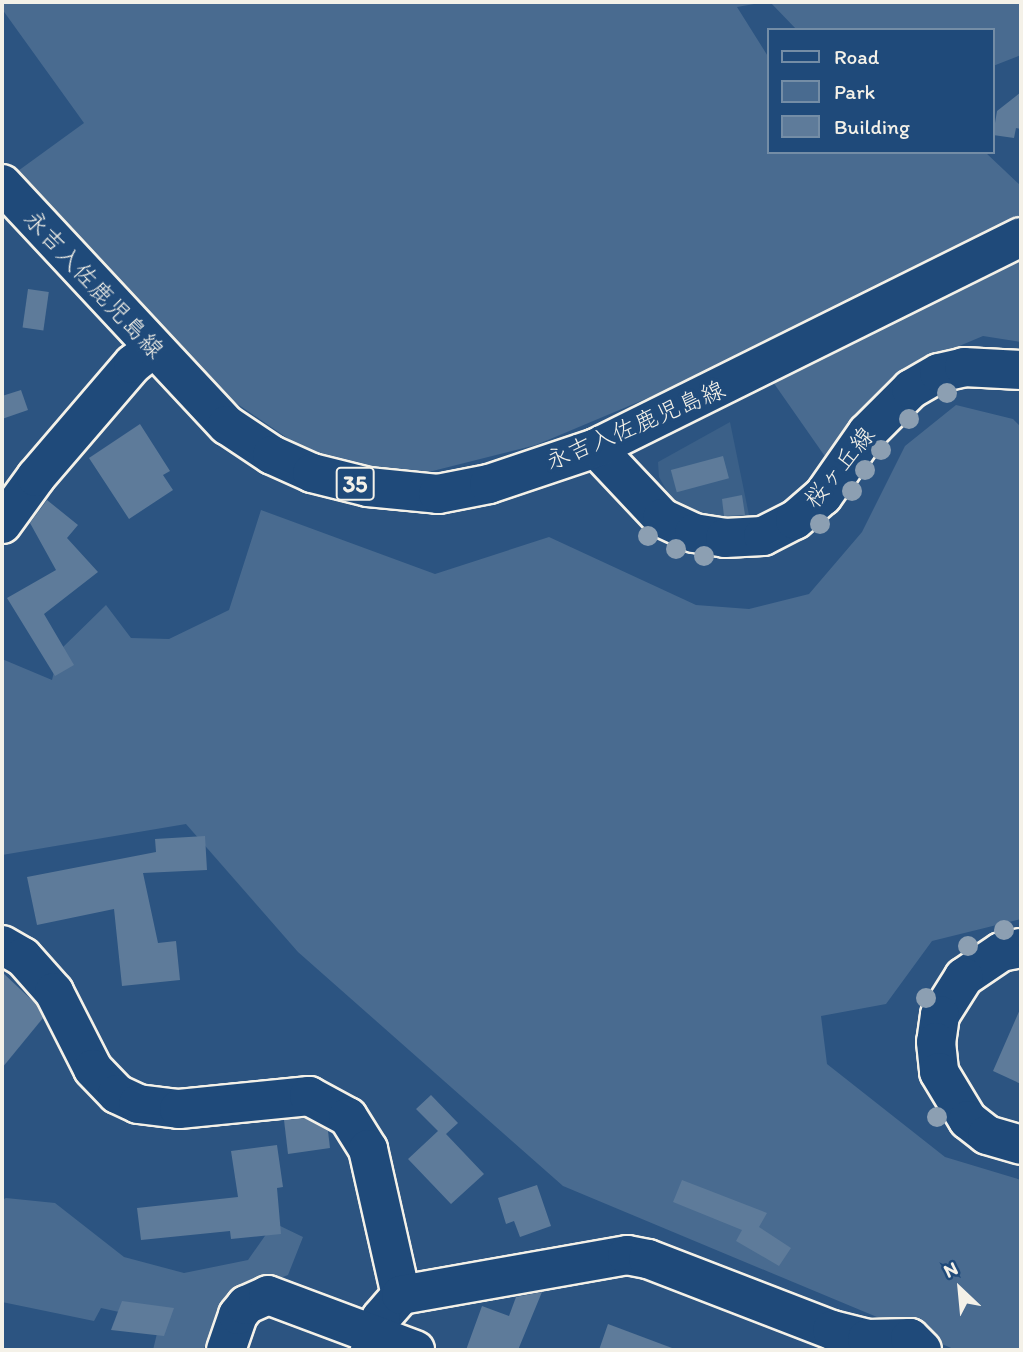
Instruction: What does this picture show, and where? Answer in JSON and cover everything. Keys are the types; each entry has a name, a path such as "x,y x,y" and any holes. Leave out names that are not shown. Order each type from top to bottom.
{"street":[{"name":"永吉入佐鹿児島線","path":"2,184 152,349 227,425 272,455 313,473 368,487 438,494 489,484 596,448 1021,237"},
{"path":"2,524 36,477 133,364 152,349"},
{"name":"桜ヶ丘線","path":"596,448 662,518 694,533 725,538 763,536 795,520 822,496 866,433 911,389 939,373 964,367 1021,370"},
{"path":"2,945 23,957 54,992 93,1069 117,1094 138,1104 179,1109 309,1096 348,1117 368,1149 401,1294"},
{"path":"1021,948 1001,952 964,977 940,1015 936,1042 939,1072 968,1121 987,1135 1021,1145"},
{"path":"373,1342 387,1306 401,1294 627,1255 648,1259 832,1330 867,1339 910,1338 922,1350"},
{"path":"226,1350 237,1315 246,1305 268,1295 373,1342 415,1350"}],"shaded area":[{"path":"730,422 750,520 700,519 674,504 659,477 658,462"}],"green space":[{"path":"2,2 766,2 737,7 768,56 768,154 987,154 1021,186 1021,223 810,330 536,445 393,481 309,453 217,390 11,176 84,123 2,9"},
{"path":"770,2 1021,2 1021,55 995,65 995,28 795,28"},
{"path":"1021,258 1021,342 983,336 912,366 863,414 831,465 773,382 953,283"},
{"path":"956,405 1013,419 1021,427 1021,919 932,941 886,1004 821,1016 827,1064 945,1157 1021,1180 1021,1350 956,1350 563,1186 298,952 186,824 2,855 2,659 52,680 59,651 106,605 131,638 169,639 229,610 261,510 435,574 549,537 696,605 749,609 809,594 862,532 905,446"},
{"path":"6,1198 55,1203 124,1257 184,1273 248,1260 274,1223 303,1237 288,1275 228,1299 203,1350 153,1350 160,1321 101,1308 94,1321 2,1302 2,1200"}],"building":[{"path":"1021,92 1021,129 1016,128 1014,138 995,135 997,111"},
{"path":"28,289 49,292 43,331 23,328"},
{"path":"21,390 28,410 2,419 2,396"},
{"path":"140,424 170,471 163,475 173,490 129,519 89,458"},
{"path":"723,456 729,478 677,492 671,470"},
{"path":"742,495 745,515 724,516 722,499"},
{"path":"47,500 78,525 67,538 98,572 44,614 74,665 55,676 7,598 56,570 30,523"},
{"path":"205,836 207,870 143,873 158,943 176,941 180,980 122,986 114,909 37,925 27,877 156,852 155,839"},
{"path":"2,972 36,1004 43,1018 2,1068"},
{"path":"1021,1007 1021,1084 993,1071"},
{"path":"431,1095 458,1123 446,1134 484,1174 451,1204 408,1159 438,1131 416,1109"},
{"path":"305,1118 328,1131 330,1148 288,1154 284,1120"},
{"path":"277,1145 283,1187 277,1188 281,1234 231,1239 230,1231 141,1240 137,1208 238,1197 231,1151"},
{"path":"682,1180 767,1213 759,1227 791,1248 779,1266 736,1241 742,1230 673,1202"},
{"path":"537,1185 551,1226 520,1237 514,1221 506,1224 498,1198"},
{"path":"542,1292 518,1350 466,1350 482,1306 509,1316 516,1297"},
{"path":"122,1301 174,1308 164,1336 111,1330"},
{"path":"608,1324 672,1348 672,1350 599,1350"}]}
